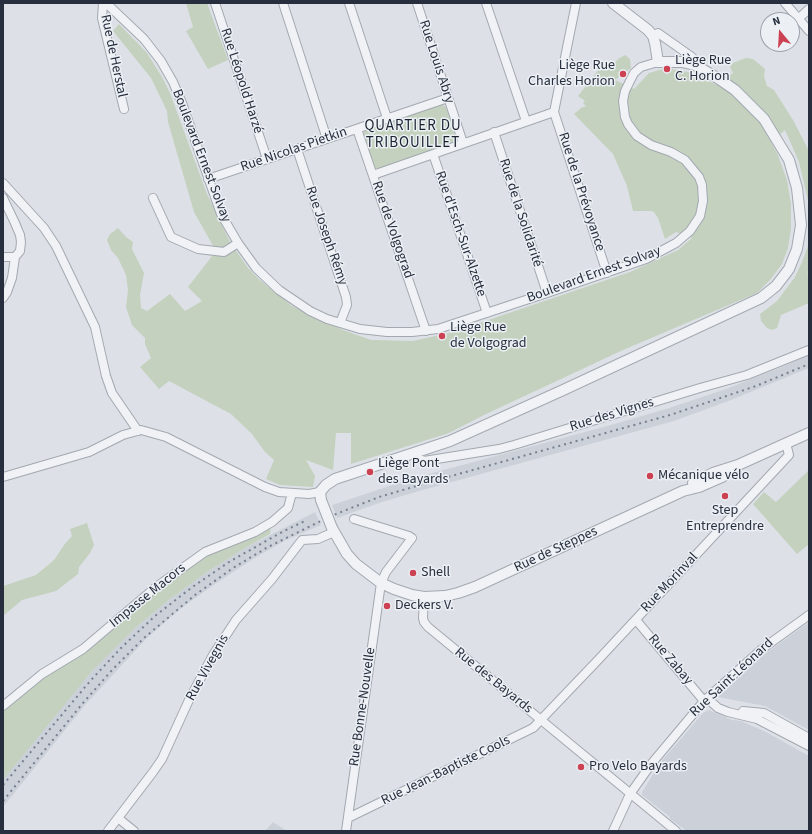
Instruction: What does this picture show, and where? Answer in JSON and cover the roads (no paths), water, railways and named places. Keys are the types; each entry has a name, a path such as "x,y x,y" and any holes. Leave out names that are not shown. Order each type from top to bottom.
{"street":[{"name":"Rue de Herstal","path":"104,3 102,18 124,109"},
{"name":"Boulevard Ernest Solvay","path":"104,3 144,39 161,61 180,97 221,214 250,261 263,276 286,296 310,311 327,319 360,329 387,332 426,331 453,324 646,259 684,238 696,224 702,209 702,185 695,171 679,155 644,141 632,131 625,117 623,101 625,91 634,73 641,67 658,62 682,62 694,65 719,79 735,90 764,119 789,160 797,188 802,225 797,249 788,269 776,286 761,298 450,441 335,479 326,485 320,496"},
{"name":"Rue Léopold Harzé","path":"215,3 267,159"},
{"path":"282,3 327,139"},
{"path":"349,3 387,118"},
{"name":"Rue Louis Abry","path":"417,3 463,143"},
{"path":"486,3 526,121"},
{"path":"373,175 554,112 576,3"},
{"path":"613,3 648,30 653,36 658,62"},
{"path":"785,3 792,12"},
{"path":"800,17 809,9"},
{"path":"800,21 809,32"},
{"path":"653,36 658,33 692,56"},
{"name":"Rue Nicolas Pietkin","path":"208,179 448,98"},
{"name":"Rue de la Prévoyance","path":"554,112 607,273"},
{"name":"Rue de Volgograd","path":"357,129 426,331"},
{"name":"Rue de la Solidarité","path":"494,132 547,293"},
{"name":"Rue Joseph Rémy","path":"297,149 346,297 347,305 340,323"},
{"name":"Rue d'Esch-Sur-Alzette","path":"433,154 487,313"},
{"path":"3,183 44,228 56,246 95,327 106,376 112,393 138,431"},
{"path":"3,198 20,235 21,242 20,251 15,257 12,278 3,298"},
{"path":"153,198 172,237 198,249 224,252 238,243"},
{"path":"3,257 15,257"},
{"name":"Rue des Vignes","path":"413,454 417,458 424,461 514,445 747,375 809,350"},
{"path":"3,477 89,452 123,435 141,430 166,437 279,492 320,496 333,530 347,554 356,564 381,583 394,590 424,597"},
{"name":"Rue de Steppes","path":"424,597 445,596 475,587 683,491 693,482 713,473 738,465 809,433"},
{"name":"Rue Morinval","path":"541,719 790,455 786,443"},
{"name":"Impasse Macors","path":"3,706 42,674 83,649 156,587 205,552 255,532 272,522 288,508 292,494"},
{"name":"Rue Bonne-Nouvelle","path":"346,831 378,594 386,572 412,538 354,519"},
{"name":"Rue Vivegnis","path":"108,831 162,759 189,700 213,655 236,620 272,579 302,540 318,539 333,530"},
{"name":"Rue des Bayards","path":"424,597 423,618 428,627 676,831"},
{"name":"Rue Saint-Léonard","path":"613,831 630,794 652,763 705,700 762,649 809,615"},
{"name":"Rue Zabay","path":"636,620 705,700 728,712 757,719 809,746"},
{"path":"728,712 738,710 764,713 809,738"},
{"name":"Rue Jean-Baptiste Cools","path":"348,818 533,728 541,719"},
{"path":"118,818 134,831"}],"railway":[{"path":"3,801 83,703 113,669 144,638 195,595 233,568 268,547 331,516 379,497 670,415 756,386 809,364"},
{"path":"3,785 91,680 122,647 155,616 191,588 229,562 282,532 307,520"}],"place":[{"name":"Liège Rue C. Horion","path":"667,69"},
{"name":"Liège Rue Charles Horion","path":"623,74"},
{"name":"Liège Rue de Volgograd","path":"442,336"},
{"name":"Liège Pont des Bayards","path":"370,472"},
{"name":"Mécanique vélo","path":"650,476"},
{"name":"Step Entreprendre","path":"725,496"},
{"name":"Shell","path":"413,573"},
{"name":"Deckers V.","path":"387,606"},
{"name":"Pro Velo Bayards","path":"581,767"}],"district":[{"name":"QUARTIER DU TRIBOUILLET","path":"413,136"}]}
